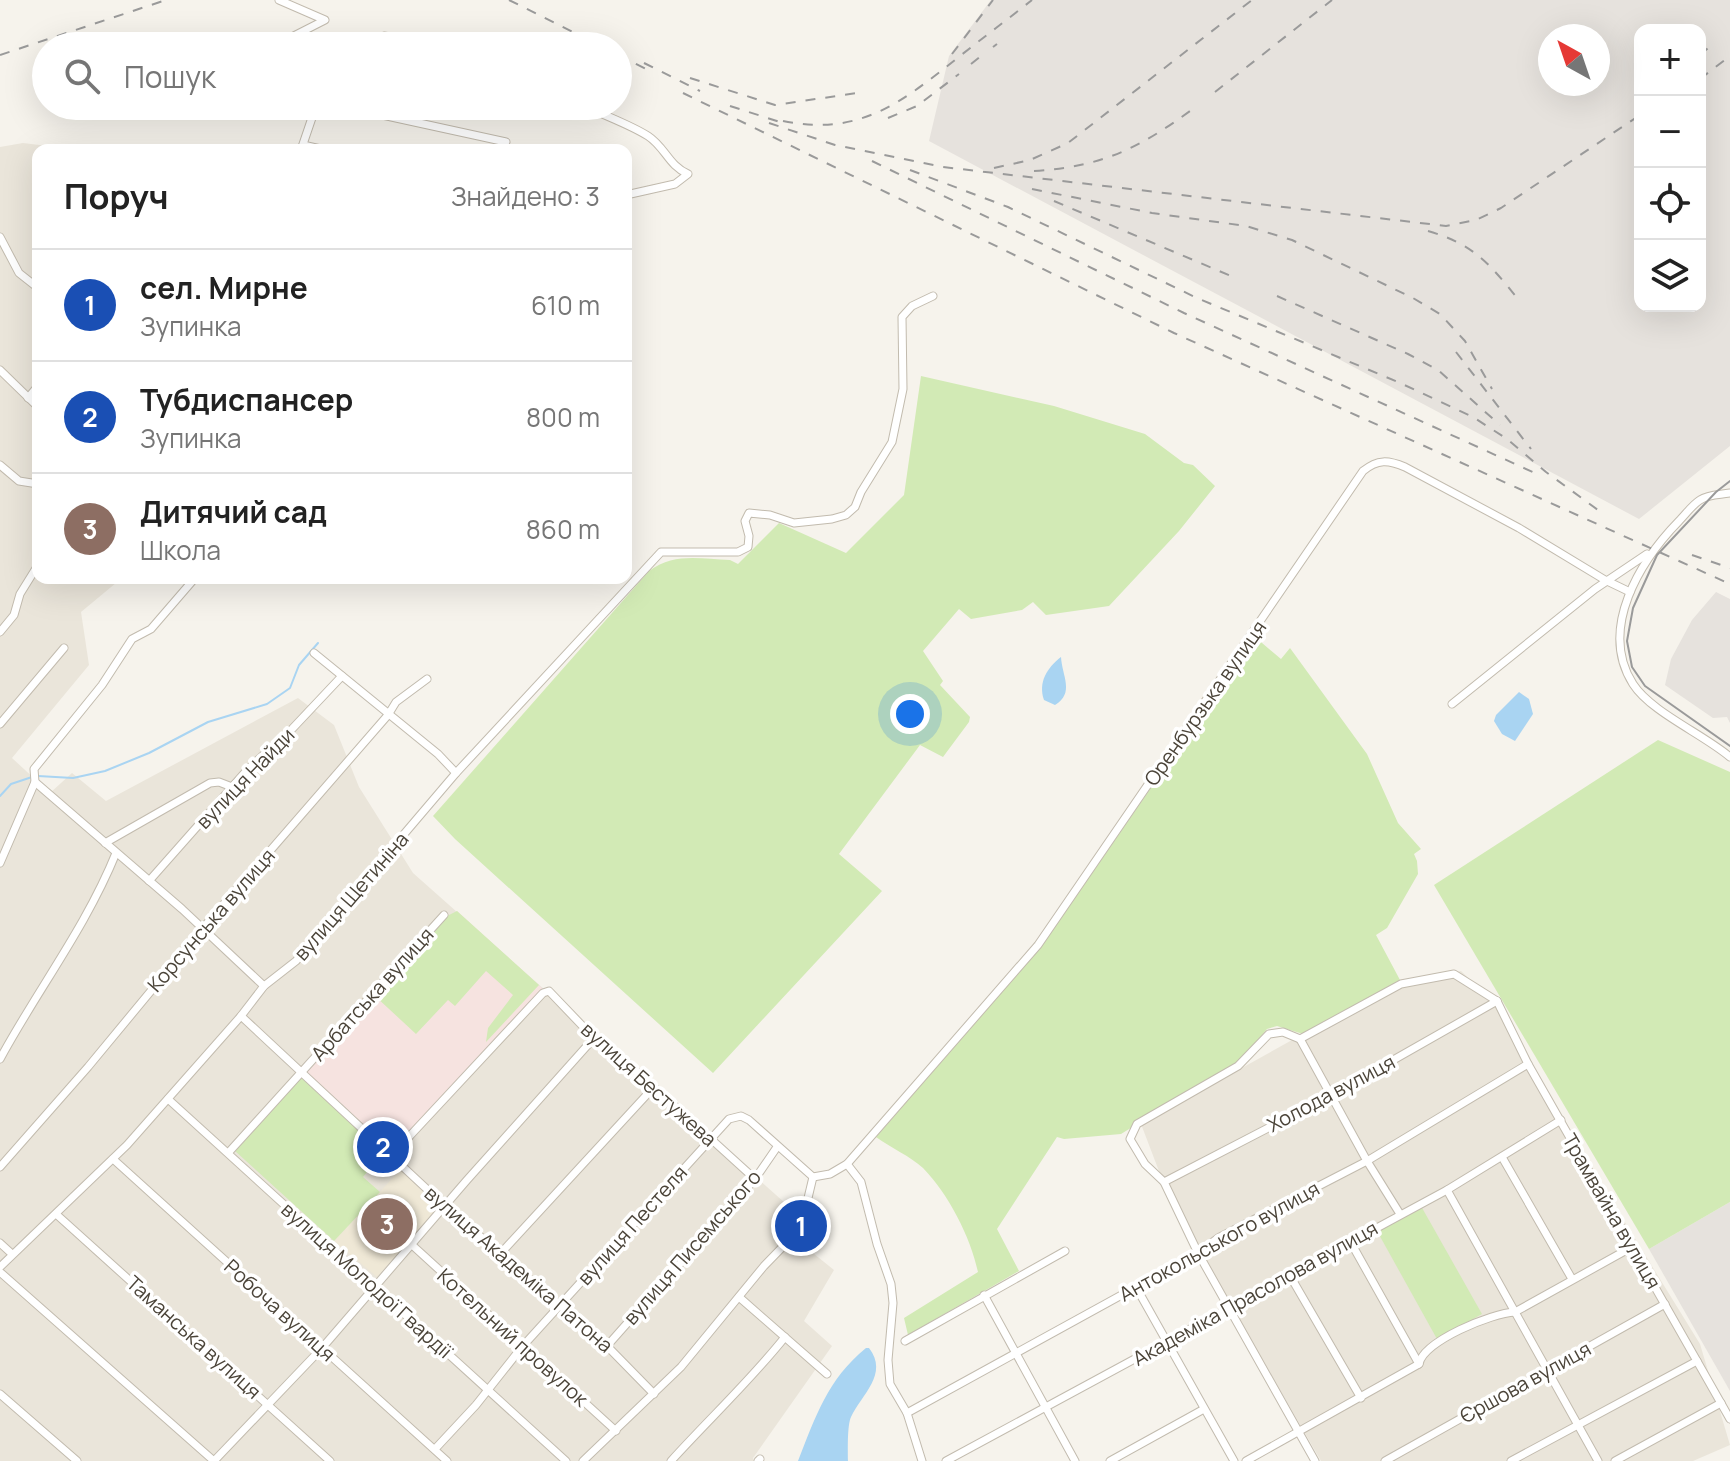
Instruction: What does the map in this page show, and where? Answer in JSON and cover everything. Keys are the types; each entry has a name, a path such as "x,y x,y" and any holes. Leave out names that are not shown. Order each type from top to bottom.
{"street":[{"path":"279,0 325,20 301,32"},
{"path":"303,144 311,120"},
{"path":"405,120 506,142"},
{"path":"614,120 648,136 662,148 675,168 688,174 675,184 632,194"},
{"path":"0,237 19,273 32,283"},
{"name":"вулиця Щетиніна","path":"632,583 661,552 738,552 748,547 745,521 749,513 770,515 794,523 832,519 846,515 855,507 892,442 903,389 902,317 912,306 933,296"},
{"path":"0,370 32,402"},
{"path":"28,398 32,393"},
{"name":"Оренбурзька вулиця","path":"847,1164 1038,945 1363,471 1379,461 1405,467 1630,592"},
{"path":"0,465 19,481 32,483"},
{"path":"1452,704 1607,581 1650,553 1700,500 1730,493"},
{"path":"1650,553 1630,592 1621,622 1622,661 1631,681 1647,700 1730,757"},
{"path":"0,632 14,615 20,594 32,575"},
{"path":"0,863 35,782 34,769 102,685 132,639 151,629 190,584"},
{"name":"вулиця Щетиніна","path":"0,1270 12,1254 113,1159 264,986 296,961 456,773 631,584"},
{"path":"0,724 64,648"},
{"path":"314,653 438,754 456,773"},
{"name":"вулиця Найди","path":"149,881 232,787 342,676"},
{"name":"Корсунська вулиця","path":"0,1167 396,702 427,679"},
{"path":"35,782 203,928 264,986"},
{"path":"105,843 201,787 219,782 232,787"},
{"path":"0,1059 22,1018 82,926 116,853"},
{"name":"Арбатська вулиця","path":"229,1152 444,915"},
{"path":"1300,1039 1401,984 1454,974 1497,1001"},
{"name":"вулиця Бестужева","path":"392,1155 543,993 552,993 594,1038 624,1060 755,1179"},
{"name":"Трамвайна вулиця","path":"1497,1001 1528,1064 1730,1419"},
{"name":"Холода вулиця","path":"1164,1182 1330,1096 1497,1001"},
{"name":"вулиця Академіка Патона","path":"241,1016 445,1206 607,1346 654,1394"},
{"path":"1315,1461 1198,1253 1164,1182 1145,1164 1130,1139 1137,1124 1238,1066 1269,1034 1283,1032 1300,1039 1400,1214"},
{"path":"0,1270 214,1461 322,1348 594,1038"},
{"name":"Антокольського вулиця","path":"907,1413 1198,1253 1218,1238 1367,1161 1528,1064"},
{"path":"500,1254 653,1088"},
{"name":"вулиця Молодої Гвардії","path":"168,1099 566,1461"},
{"name":"вулиця Пестеля","path":"435,1449 559,1305 729,1119 741,1116 777,1147"},
{"name":"Академіка Прасолова вулиця","path":"946,1461 1447,1190 1561,1120"},
{"path":"777,1147 813,1177 830,1174 847,1164 861,1182 891,1284 890,1384 907,1413 922,1461"},
{"name":"вулиця Писемського","path":"607,1346 755,1179 777,1147"},
{"path":"1502,1157 1572,1279"},
{"name":"Робоча вулиця","path":"113,1159 447,1461"},
{"path":"583,1461 681,1367 801,1226 813,1177"},
{"path":"1447,1190 1598,1461"},
{"name":"Таманська вулиця","path":"56,1214 330,1461"},
{"path":"1350,1241 1419,1364"},
{"path":"0,1243 12,1254"},
{"name":"Котельний провулок","path":"411,1244 616,1431"},
{"path":"1246,1461 1419,1364 1424,1352 1458,1332 1497,1314 1515,1312 1632,1247"},
{"path":"905,1341 1065,1251"},
{"path":"1289,1274 1361,1398"},
{"path":"1136,1287 1234,1461"},
{"path":"984,1295 1075,1461"},
{"path":"739,1297 827,1374"},
{"name":"Єршова вулиця","path":"1385,1461 1665,1304"},
{"path":"671,1461 709,1418 741,1389 785,1337"},
{"path":"1511,1461 1697,1361"},
{"path":"0,1394 77,1461"},
{"path":"1615,1461 1721,1403"},
{"path":"1110,1461 1204,1409"}],"shaded area":[{"path":"991,0 1730,0 1730,446 1639,519 929,141 949,56"},
{"path":"32,144 32,584 115,584 81,612 89,665 12,758 50,793 72,773 106,801 298,698 334,725 359,787 413,873 811,1226 798,1241 834,1270 804,1321 832,1346 753,1458 754,1461 0,1461 0,147"},
{"path":"1716,592 1730,599 1730,723 1727,717 1713,718 1665,685 1671,659 1692,620"},
{"path":"457,911 543,989 392,1150 305,1071"},
{"path":"1461,971 1502,1011 1541,1086 1700,1344 1730,1445 1693,1461 1321,1461 1170,1200 1141,1124 1400,980"},
{"path":"400,1170 439,1206 377,1277 334,1241"},
{"path":"1730,1202 1730,1391 1649,1249"}],"green space":[{"path":"921,376 1054,406 1145,434 1184,463 1193,465 1215,486 1179,531 1109,606 1046,615 1033,602 1022,610 971,619 959,609 923,651 943,681 940,685 970,717 969,722 943,757 920,745 839,854 882,891 713,1073 433,816 649,571 668,561 688,558 730,560 738,564 779,523 846,553 904,495"},
{"path":"1255,637 1281,659 1290,648 1367,754 1398,823 1421,849 1414,854 1418,874 1387,928 1376,935 1400,980 1303,1034 1277,1026 1267,1029 1241,1060 1121,1134 1057,1137 997,1229 1019,1271 908,1335 904,1318 978,1272 970,1244 957,1217 932,1179 918,1164 876,1137 1041,947"},
{"path":"1658,740 1730,772 1730,1202 1649,1249 1434,885"},
{"path":"457,911 539,985 486,1042 488,1028 513,995 486,971 455,1006 448,1000 416,1034 375,996 447,916"},
{"path":"301,1075 384,1151 363,1177 380,1192 334,1241 235,1151"},
{"path":"1421,1206 1482,1314 1437,1339 1377,1231"}],"water":[{"path":"1061,657 1066,690 1055,705 1044,700 1042,687 1048,671"},
{"path":"1519,692 1529,699 1533,714 1515,741 1502,734 1494,721 1496,715"},
{"path":"866,1348 874,1357 875,1375 851,1417 848,1461 798,1461 832,1386"}],"waterway":[{"path":"38,776 73,778 105,771 149,753 208,722 267,704 290,688 299,665 318,643"},
{"path":"0,796 11,784 32,777"}],"tram line":[{"path":"1730,481 1657,555 1633,608 1627,641 1632,667 1645,686 1730,746"}],"railway":[{"path":"69,32 166,0"},
{"path":"509,0 573,32"},
{"path":"952,54 993,0"},
{"path":"783,121 811,125 836,124 858,119 900,101 1032,0"},
{"path":"994,168 1030,160 1068,143 1252,0"},
{"path":"1215,92 1332,0"},
{"path":"0,55 32,44"},
{"path":"993,47 997,44"},
{"path":"971,64 981,56"},
{"path":"1706,74 1730,56"},
{"path":"632,62 650,71"},
{"path":"644,63 700,91"},
{"path":"888,118 917,106 959,74"},
{"path":"690,78 775,105 864,92"},
{"path":"683,93 1174,333 1730,584"},
{"path":"730,106 783,123"},
{"path":"1034,171 1080,165 1119,153 1156,134 1194,108"},
{"path":"769,123 835,145 943,167 1446,226 1476,220 1501,208 1634,119"},
{"path":"872,161 1184,313 1537,474"},
{"path":"910,170 1008,207 1197,298 1398,382 1473,417 1507,439 1598,510"},
{"path":"1032,189 1152,213 1246,226 1292,240 1440,314 1465,341 1492,389"},
{"path":"1054,201 1238,279"},
{"path":"1428,231 1457,242 1479,256 1518,299"},
{"path":"1277,296 1438,370 1500,425"},
{"path":"1456,352 1531,449"},
{"path":"1692,555 1730,568"}],"place":[{"name":"Тубдиспансер","path":"383,1147"},
{"name":"Дитячий сад","path":"387,1224"},
{"name":"сел. Мирне","path":"801,1226"}]}
